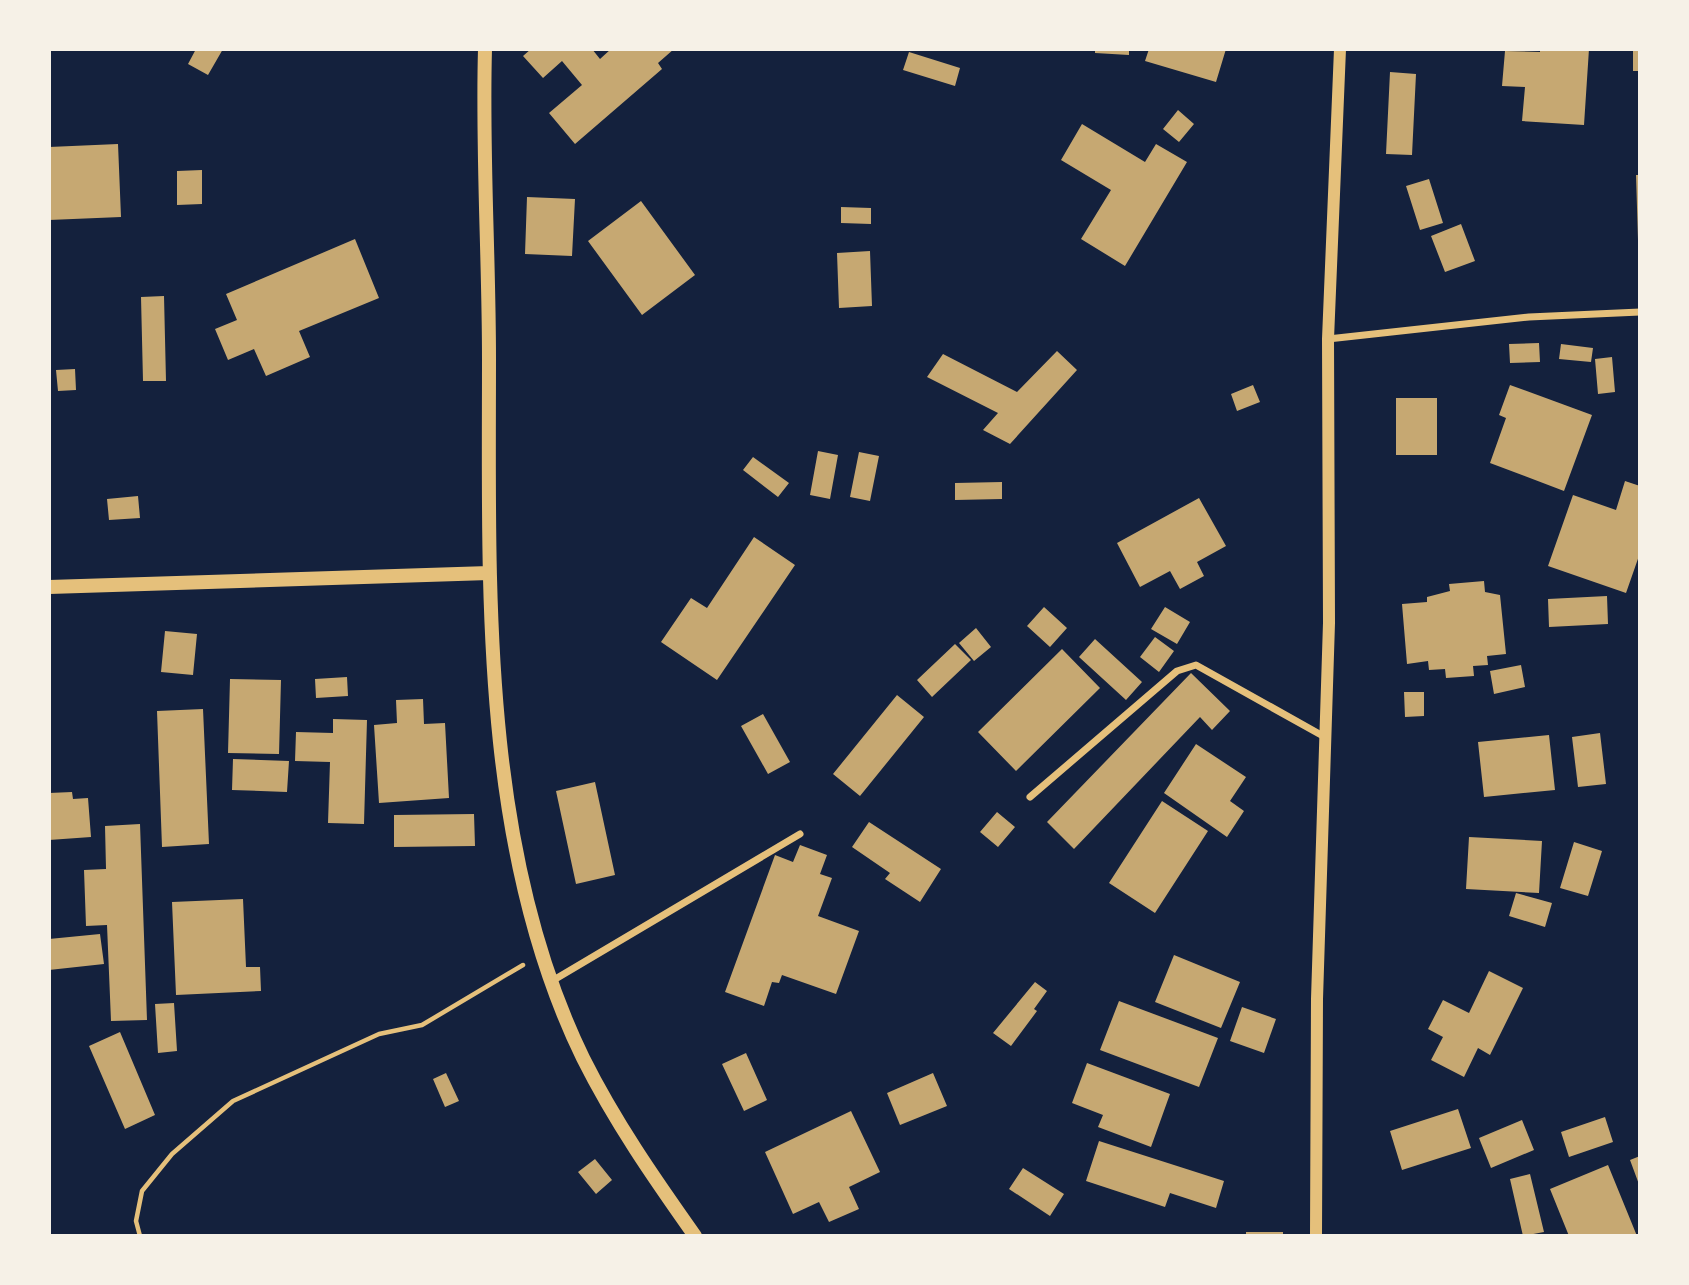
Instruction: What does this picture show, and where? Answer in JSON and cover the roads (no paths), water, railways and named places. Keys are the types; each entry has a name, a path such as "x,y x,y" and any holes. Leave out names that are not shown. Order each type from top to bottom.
{"main road":[{"path":"485,49 491,642 520,872 551,981 583,1057 630,1145 695,1236"},
{"path":"49,587 489,573"}],"street":[{"path":"1316,1236 1315,1108 1323,736 1329,610 1328,339 1340,49"},
{"path":"1328,339 1529,317 1640,312"},
{"path":"1030,797 1177,671 1196,665 1323,736"},
{"path":"551,981 800,834"}]}
